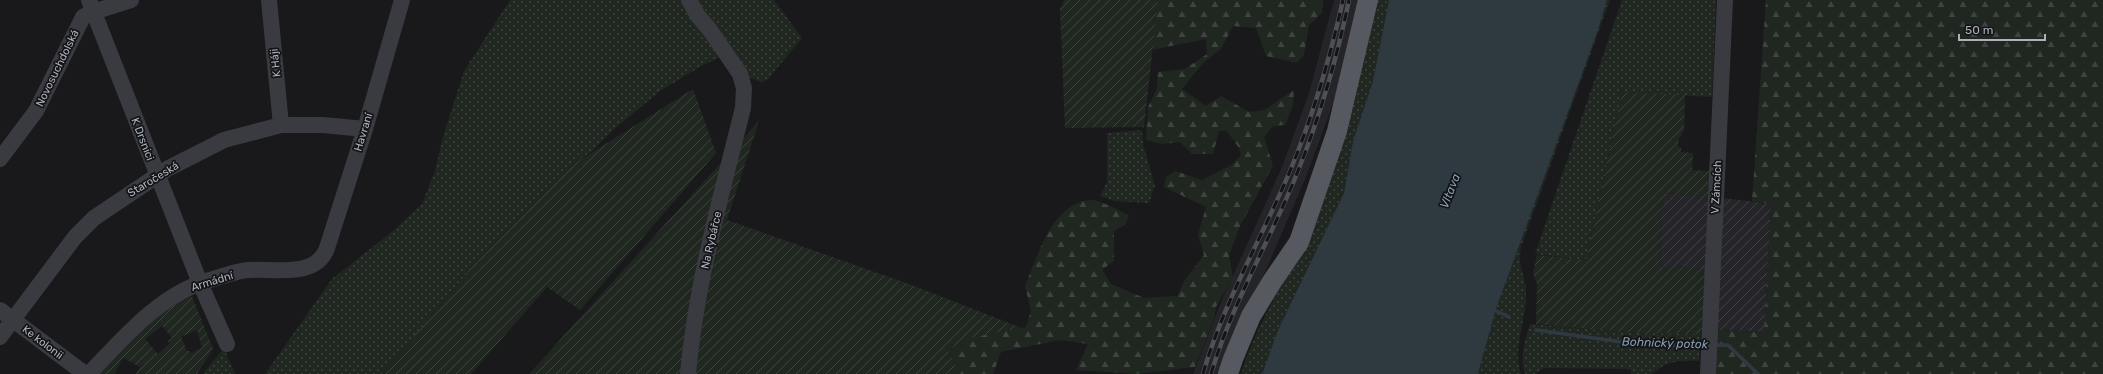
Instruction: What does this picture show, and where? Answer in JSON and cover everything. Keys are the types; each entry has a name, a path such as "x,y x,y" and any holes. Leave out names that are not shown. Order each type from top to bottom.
{"main road":[{"path":"1228,374 1251,316 1299,242 1337,131 1368,0"}],"street":[{"name":"Novosuchdolská","path":"2,152 36,111 83,17 91,6 130,0"},
{"name":"K Háji","path":"269,0 281,125"},
{"name":"Havraní","path":"318,262 325,252 365,129 402,0"},
{"name":"Na Rybářce","path":"688,374 692,330 707,253 743,108 744,88 740,74 710,30 698,16 689,0"},
{"name":"V Zámcích","path":"1708,374 1708,345 1725,0"},
{"name":"K Drsnici","path":"91,6 200,282 227,344"},
{"name":"Staročeská","path":"0,337 76,237 94,218 157,175 224,140 281,125 322,124 365,129"},
{"name":"Armádní","path":"89,374 137,324 177,294 200,282 247,270 309,268 318,262"},
{"name":"Ke kolonii","path":"0,310 85,374"}],"shaded area":[{"path":"1334,0 1360,0 1334,101 1306,177 1221,374 1193,374 1222,300 1282,167 1309,93"},
{"path":"1663,193 1708,196 1771,204 1764,332 1701,329 1704,269 1660,266"}],"green space":[{"path":"510,0 689,0 725,55 703,65 660,91 612,131 591,152 564,170 478,260 382,374 265,374 332,279 393,231 422,204 435,171 443,137 464,71"},
{"path":"694,0 774,0 802,38 768,79 761,82 740,74"},
{"path":"1064,0 1158,0 1144,127 1065,128 1060,9"},
{"path":"1156,0 1323,0 1322,13 1309,25 1304,55 1297,63 1266,56 1256,28 1233,26 1221,49 1204,62 1182,89 1206,106 1221,96 1249,112 1264,110 1294,90 1293,105 1285,125 1273,126 1264,137 1273,166 1240,226 1229,255 1233,277 1216,307 1214,319 1195,367 1136,374 1076,370 1088,344 1060,340 1001,352 993,374 953,374 956,367 948,350 968,338 1026,327 1031,311 1025,286 1035,260 1048,232 1057,220 1066,210 1078,203 1095,200 1129,215 1125,225 1114,231 1114,261 1102,270 1111,284 1144,298 1177,296 1184,281 1204,255 1198,235 1206,207 1164,187 1166,177 1175,171 1202,180 1233,164 1241,155 1239,148 1227,131 1219,131 1213,154 1192,154 1180,142 1162,144 1146,140 1148,107 1157,88 1158,72 1185,69 1207,54 1206,39 1151,50"},
{"path":"1377,0 1389,0 1373,81 1353,141 1344,193 1278,330 1262,374 1241,374 1256,334 1306,239 1326,193 1351,111"},
{"path":"1607,0 1610,0 1521,247 1520,261 1526,286 1526,302 1518,354 1521,374 1478,374 1496,309 1598,30"},
{"path":"1622,0 1716,0 1712,97 1622,92 1586,260 1535,254"},
{"path":"1766,0 2103,0 2103,374 1713,374 1714,330 1764,332 1771,204 1752,201"},
{"path":"693,89 716,153 580,310 547,287 471,374 382,374 478,260 564,170"},
{"path":"1622,92 1685,95 1684,132 1682,132 1681,137 1679,137 1678,147 1681,147 1681,152 1693,153 1692,170 1709,171 1708,196 1663,193 1660,266 1704,269 1701,334 1634,333 1536,324 1537,284 1533,273 1537,255 1586,260"},
{"path":"759,121 727,220 909,284 1022,328 968,338 948,350 956,367 953,374 529,374"},
{"path":"1142,130 1143,144 1155,186 1149,203 1114,201 1100,196 1107,182 1107,133"},
{"path":"192,296 213,349 197,374 136,374 140,367 123,358 115,373 116,374 100,374 142,330 166,310","holes":["162,326 172,338 168,341 170,343 158,354 145,339","197,330 202,348 191,353 190,351 187,351 181,337"]},
{"path":"1530,324 1634,333 1701,334 1699,361 1674,362 1662,366 1652,374 1631,374 1631,370 1626,369 1544,368 1536,374 1525,374 1523,368 1523,355"},
{"path":"224,348 235,374 203,374"}],"water":[{"name":"Vltava","path":"1389,0 1607,0 1598,30 1496,309 1478,374 1262,374 1278,330 1344,193 1353,141 1373,81"}],"waterway":[{"name":"Bohnický potok","path":"1492,309 1509,317"},
{"name":"Bohnický potok","path":"1536,330 1636,344 1704,345"},
{"name":"Bohnický potok","path":"1713,345 1728,345 1758,374"}],"railway":[{"path":"1203,374 1221,322 1279,196 1306,129 1320,87 1343,0"},
{"path":"1211,374 1230,322 1298,171 1314,129 1339,43 1349,0"}]}
